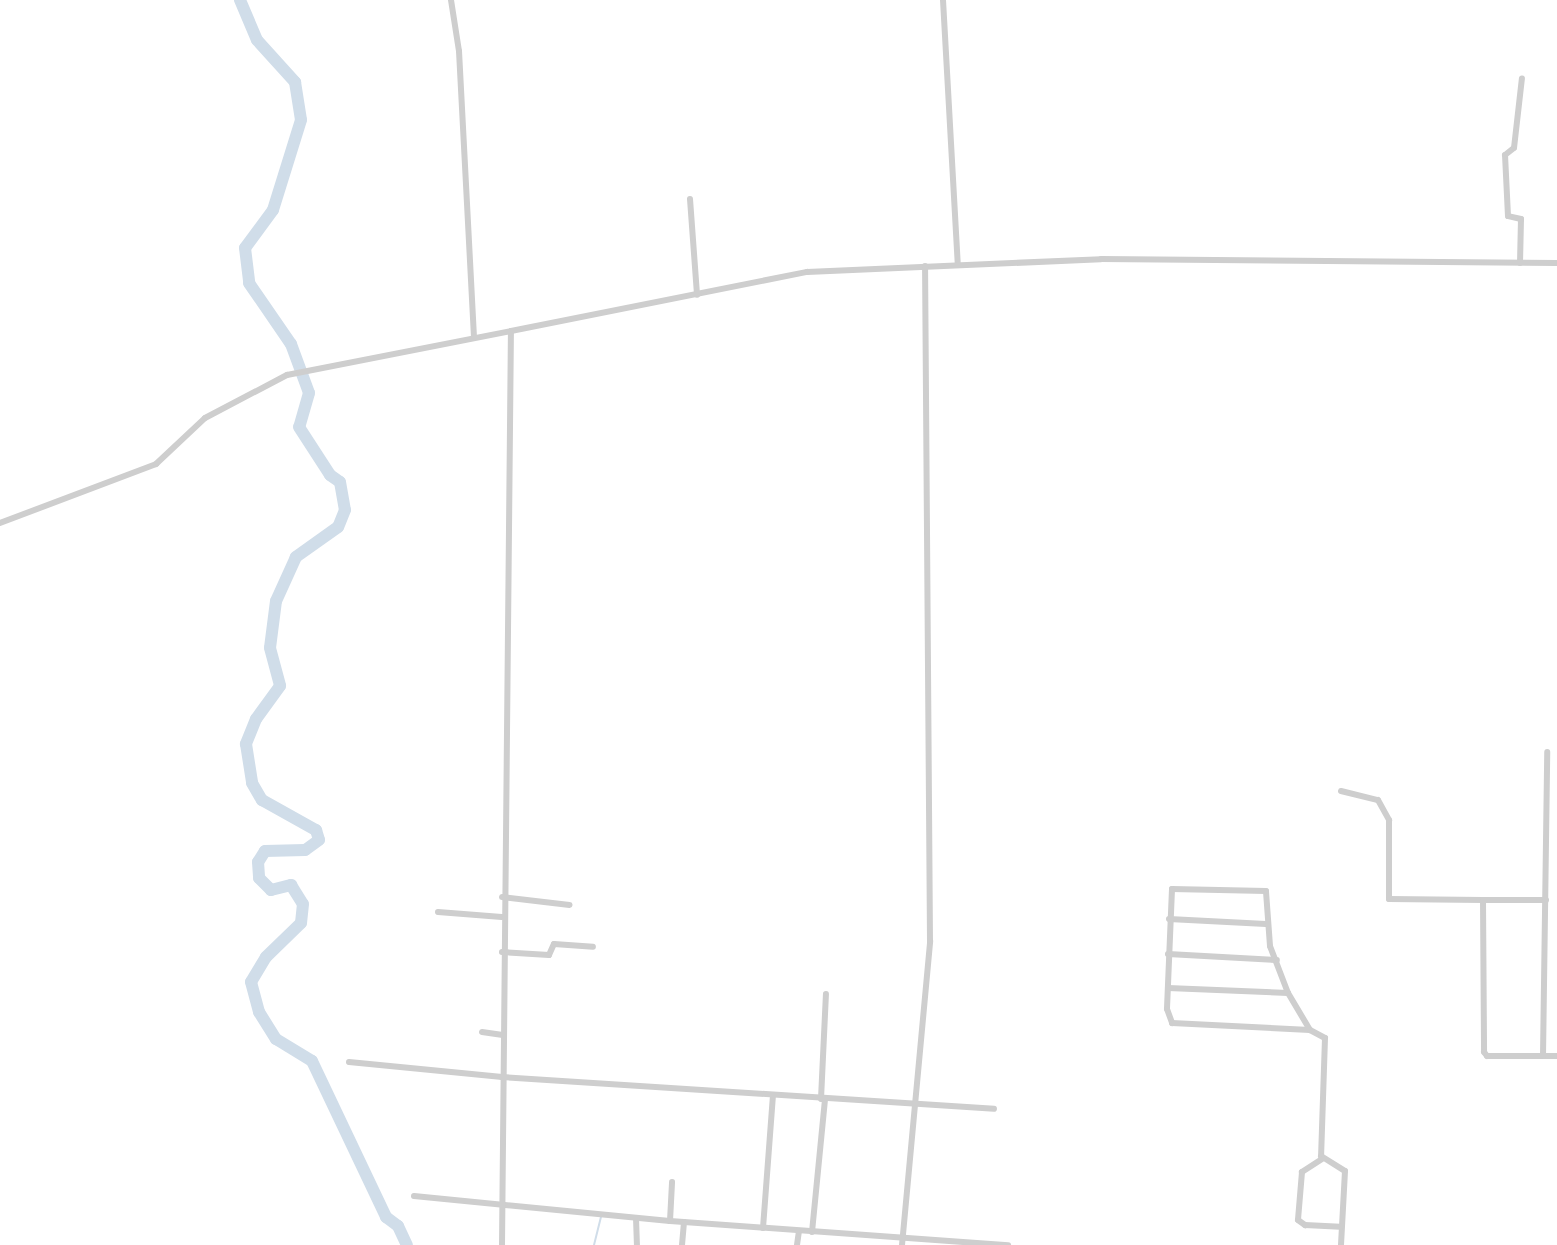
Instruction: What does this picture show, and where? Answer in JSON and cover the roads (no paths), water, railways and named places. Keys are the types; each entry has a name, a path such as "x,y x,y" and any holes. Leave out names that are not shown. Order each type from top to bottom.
{"street":[{"path":"451,0 459,51 474,337"},
{"path":"943,0 958,265"},
{"path":"1520,263 1522,221 1508,216 1505,154 1514,148 1522,78"},
{"path":"690,199 697,295"},
{"path":"0,523 156,464 205,418 287,375 807,272 1186,259 1557,263"},
{"path":"902,1245 912,1105 930,941 925,266"},
{"path":"502,1245 502,897 511,331"},
{"path":"1543,1056 1547,752"},
{"path":"1341,791 1378,800 1389,820 1389,899 1546,900"},
{"path":"1310,1030 1288,993 1277,960 1266,924 1269,898 1260,890 1175,887 1169,919 1168,954 1172,1023 1310,1030 1325,1038 1322,1159"},
{"path":"502,897 570,905"},
{"path":"1483,900 1484,1054 1557,1056"},
{"path":"438,912 502,917"},
{"path":"1169,919 1266,924"},
{"path":"502,952 549,955 554,944 593,947"},
{"path":"1168,954 1277,960"},
{"path":"1168,988 1288,993"},
{"path":"812,1232 823,1099 826,994"},
{"path":"482,1032 503,1035"},
{"path":"349,1062 502,1077 994,1109"},
{"path":"763,1228 773,1096"},
{"path":"1322,1159 1302,1172 1298,1220 1305,1225 1340,1227"},
{"path":"1322,1159 1345,1171 1341,1245"},
{"path":"670,1221 672,1182"},
{"path":"414,1196 670,1221 812,1232 903,1235 1008,1245"},
{"path":"636,1218 637,1245"},
{"path":"682,1245 684,1222"},
{"path":"797,1245 799,1231"}],"waterway":[{"path":"240,0 257,40 295,82 301,120 273,210 245,248 249,283 291,344 309,393 299,427 330,475 340,482 345,510 338,527 296,557 276,601 270,648 280,686 256,719 246,744 252,783 262,800 316,830 319,840 305,850 265,851 258,862 259,878 271,890 291,885 303,904 301,923 266,957 251,982 259,1012 276,1039 312,1061 386,1217 398,1226 407,1245"},
{"path":"594,1245 601,1217"}]}
